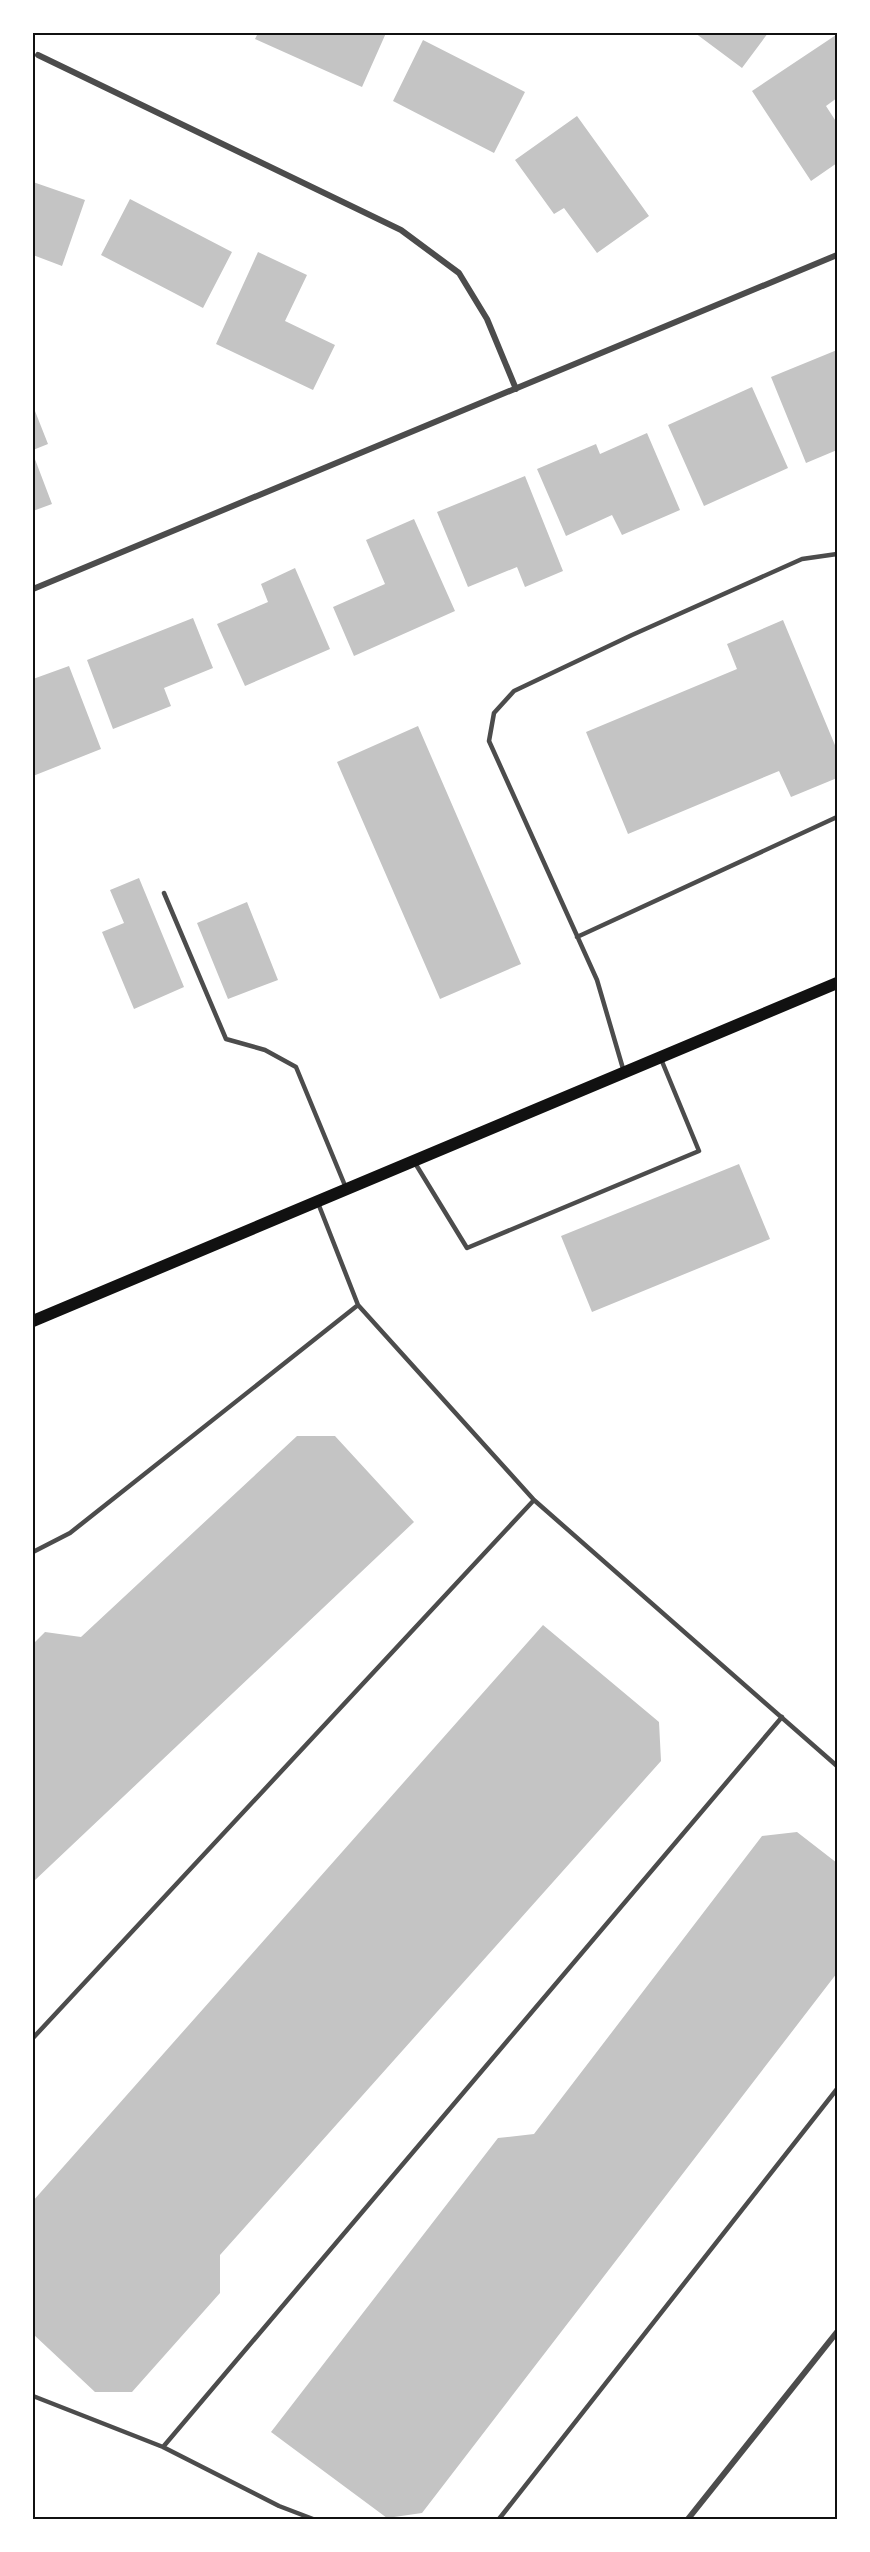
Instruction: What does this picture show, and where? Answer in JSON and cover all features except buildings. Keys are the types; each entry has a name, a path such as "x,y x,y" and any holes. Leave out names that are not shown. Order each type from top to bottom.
{"main road":[{"path":"33,1321 661,1059 837,983"}],"street":[{"path":"38,55 401,230 459,273 487,318 516,389"},
{"path":"33,589 837,255"},
{"path":"688,2519 837,2332"}],"lane":[{"path":"624,1074 597,980 489,741 494,713 514,691 632,634 802,559 837,554"},
{"path":"577,937 837,818"},
{"path":"164,893 226,1039 265,1050 296,1067 347,1190"},
{"path":"414,1162 467,1248 699,1151 661,1059"},
{"path":"318,1203 358,1305 534,1500 837,1766"},
{"path":"33,1552 70,1533 358,1305"},
{"path":"33,2038 534,1500"},
{"path":"163,2447 782,1717"},
{"path":"499,2519 837,2089"},
{"path":"33,2396 163,2447 279,2506 313,2519"}]}
